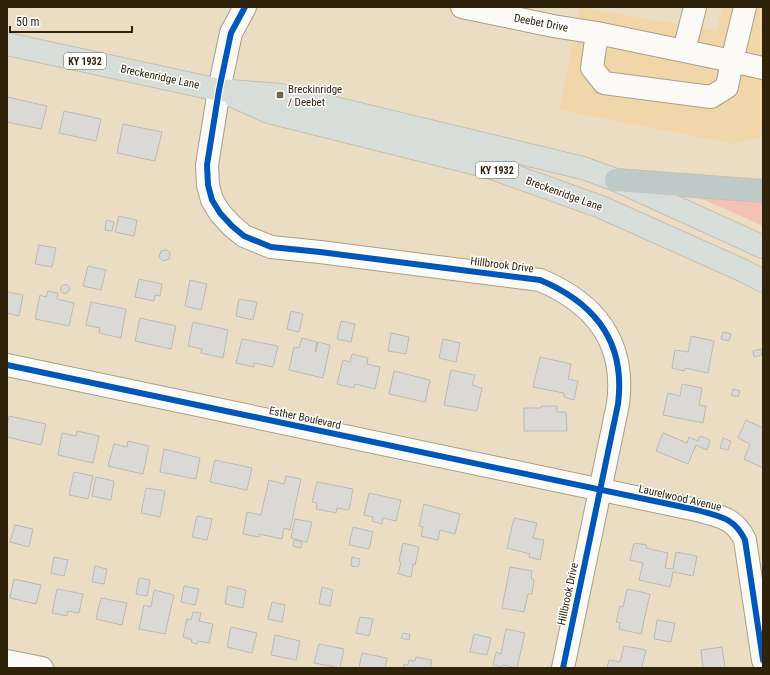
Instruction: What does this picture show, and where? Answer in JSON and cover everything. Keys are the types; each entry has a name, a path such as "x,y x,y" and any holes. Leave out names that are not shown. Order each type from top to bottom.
{"highway":[{"path":"616,180 763,191"}],"main road":[{"name":"Breckenridge Lane","path":"7,44 219,90 280,95 583,168 616,180 763,247"},
{"name":"Breckenridge Lane","path":"219,90 269,112 481,165 601,207 744,271 763,281"}],"street":[{"path":"219,90 231,33 245,7"},
{"name":"Deebet Drive","path":"462,7 553,26 597,33 763,68"},
{"path":"684,51 695,7"},
{"path":"597,33 592,68 604,83 711,97 727,87 745,7"},
{"name":"Hillbrook Drive","path":"219,90 207,165 208,185 212,200 220,213 244,236 271,247 540,280 568,293 590,311 606,334 617,359 620,388 618,404 563,668"},
{"name":"Esther Boulevard","path":"7,365 600,491"},
{"name":"Laurelwood Avenue","path":"600,491 697,510 729,520 742,532 748,555 763,660"},
{"path":"7,661 42,668"}],"shaded area":[{"path":"580,7 717,31 722,7 763,7 763,137 736,144 559,110"},
{"path":"698,197 763,198 763,226"}],"building":[{"path":"7,97 47,106 41,129 7,122"},
{"path":"64,111 101,119 96,141 59,133"},
{"path":"123,124 162,132 155,161 117,153"},
{"path":"119,216 137,220 134,236 115,232"},
{"path":"106,220 114,222 112,231 105,230"},
{"path":"39,245 56,248 52,267 35,264"},
{"path":"167,250 170,253 169,259 163,261 159,257 161,251"},
{"path":"88,266 106,270 101,290 83,286"},
{"path":"139,279 162,284 160,296 155,295 154,301 135,297"},
{"path":"190,280 207,284 201,310 185,306"},
{"path":"63,285 67,285 69,289 67,293 63,293 61,291 61,287"},
{"path":"48,291 58,293 57,299 74,303 69,326 35,319 40,295 46,297"},
{"path":"7,292 23,295 19,316 7,313"},
{"path":"239,299 257,302 253,320 236,316"},
{"path":"91,302 126,309 121,338 99,333 100,328 86,325"},
{"path":"291,311 303,314 299,332 287,329"},
{"path":"140,318 176,326 171,349 135,341"},
{"path":"341,321 355,324 351,342 337,339"},
{"path":"193,322 228,330 223,358 201,353 202,349 188,346"},
{"path":"723,332 731,334 729,341 721,339"},
{"path":"391,333 409,337 406,354 388,351"},
{"path":"691,336 714,341 708,373 685,368 684,371 672,368 675,350 688,352"},
{"path":"302,338 317,342 316,352 318,342 330,345 323,378 289,370 294,347 299,348"},
{"path":"242,339 278,346 273,367 254,363 254,367 236,363"},
{"path":"443,339 460,343 456,362 439,358"},
{"path":"761,349 762,355 754,357 753,351"},
{"path":"352,354 368,358 367,364 380,367 375,389 355,384 354,388 337,384 343,360 350,362"},
{"path":"540,357 571,364 568,379 578,381 574,400 564,397 564,393 533,387"},
{"path":"451,370 475,375 472,385 482,388 477,411 444,405"},
{"path":"394,371 430,380 425,402 389,394"},
{"path":"682,384 702,388 699,405 706,406 703,423 663,415 668,393 680,396"},
{"path":"733,389 740,391 738,397 731,395"},
{"path":"541,406 557,406 557,412 566,412 567,431 524,431 524,408 541,408"},
{"path":"9,416 46,424 41,445 7,437"},
{"path":"746,420 763,428 763,468 744,459 750,444 738,438"},
{"path":"77,431 99,436 93,463 58,455 62,433 76,436"},
{"path":"663,433 687,443 689,437 698,441 700,436 710,440 707,450 696,445 688,464 656,451"},
{"path":"723,438 731,441 728,450 720,448"},
{"path":"128,441 149,446 143,474 108,466 114,444 127,447"},
{"path":"164,449 200,458 196,479 160,472"},
{"path":"215,460 252,468 247,490 210,482"},
{"path":"74,472 93,476 88,499 69,495"},
{"path":"286,476 301,479 290,530 284,528 282,539 259,534 259,537 243,534 247,512 261,515 269,480 284,484"},
{"path":"96,477 114,481 111,500 92,496"},
{"path":"317,482 353,489 349,510 337,508 336,513 316,509 317,503 312,502"},
{"path":"146,488 165,491 160,517 141,513"},
{"path":"369,493 401,500 396,521 383,518 382,524 372,521 373,517 364,515"},
{"path":"424,504 460,514 455,534 440,530 438,540 421,536 423,527 419,526"},
{"path":"197,516 212,519 207,540 192,537"},
{"path":"514,518 537,523 533,538 544,540 540,560 529,557 530,554 507,548"},
{"path":"295,519 312,522 307,542 291,538"},
{"path":"15,525 33,529 29,547 10,542"},
{"path":"353,527 373,532 369,549 349,545"},
{"path":"294,540 302,542 301,548 293,546"},
{"path":"403,543 419,547 415,565 413,564 411,577 398,574"},
{"path":"634,543 647,545 646,548 668,553 665,568 673,569 676,552 697,556 693,576 673,572 670,587 639,580 643,563 630,560"},
{"path":"54,557 68,560 64,576 51,573"},
{"path":"352,557 360,559 358,567 351,566"},
{"path":"95,566 107,569 104,584 92,582"},
{"path":"510,567 532,571 531,579 534,580 532,594 528,594 524,612 502,608"},
{"path":"139,578 150,580 147,596 136,594"},
{"path":"14,579 41,585 36,604 10,598"},
{"path":"184,586 199,589 195,605 181,602"},
{"path":"228,586 246,590 243,608 225,604"},
{"path":"322,587 333,590 330,606 319,604"},
{"path":"57,589 83,594 79,613 68,611 67,616 52,613"},
{"path":"627,589 650,594 641,634 619,629 620,623 616,622 620,606 623,607"},
{"path":"154,590 174,595 165,634 139,629 144,605 151,607"},
{"path":"101,598 127,603 122,625 96,619"},
{"path":"272,602 285,605 282,622 268,619"},
{"path":"193,612 201,613 199,621 213,624 209,643 198,641 197,644 191,642 192,640 183,637 187,619 191,620"},
{"path":"360,617 373,619 369,636 356,633"},
{"path":"657,620 675,623 671,642 654,639"},
{"path":"231,627 257,633 252,653 227,647"},
{"path":"506,629 525,633 517,668 503,665 502,667 493,665 496,652 501,654"},
{"path":"403,633 410,634 409,640 401,638"},
{"path":"474,634 491,638 487,655 470,652"},
{"path":"275,635 300,641 296,660 271,655"},
{"path":"319,644 344,649 340,668 314,663"},
{"path":"624,646 646,650 642,667 645,668 607,668 609,660 620,662"},
{"path":"722,647 725,668 703,668 701,650"},
{"path":"362,653 387,658 385,668 359,668"},
{"path":"416,657 432,660 430,668 403,668 404,664 408,665 409,660 415,661"}],"cycle path":[{"path":"245,7 231,33 219,90 207,165 208,185 212,200 220,213 232,226 244,236 271,247 540,280 577,300 603,327 617,362 619,382 618,404 563,668"},
{"path":"7,365 697,510 726,519 741,532 745,540 763,660"}],"place":[{"name":"Breckinridge / Deebet","path":"280,95"}]}
